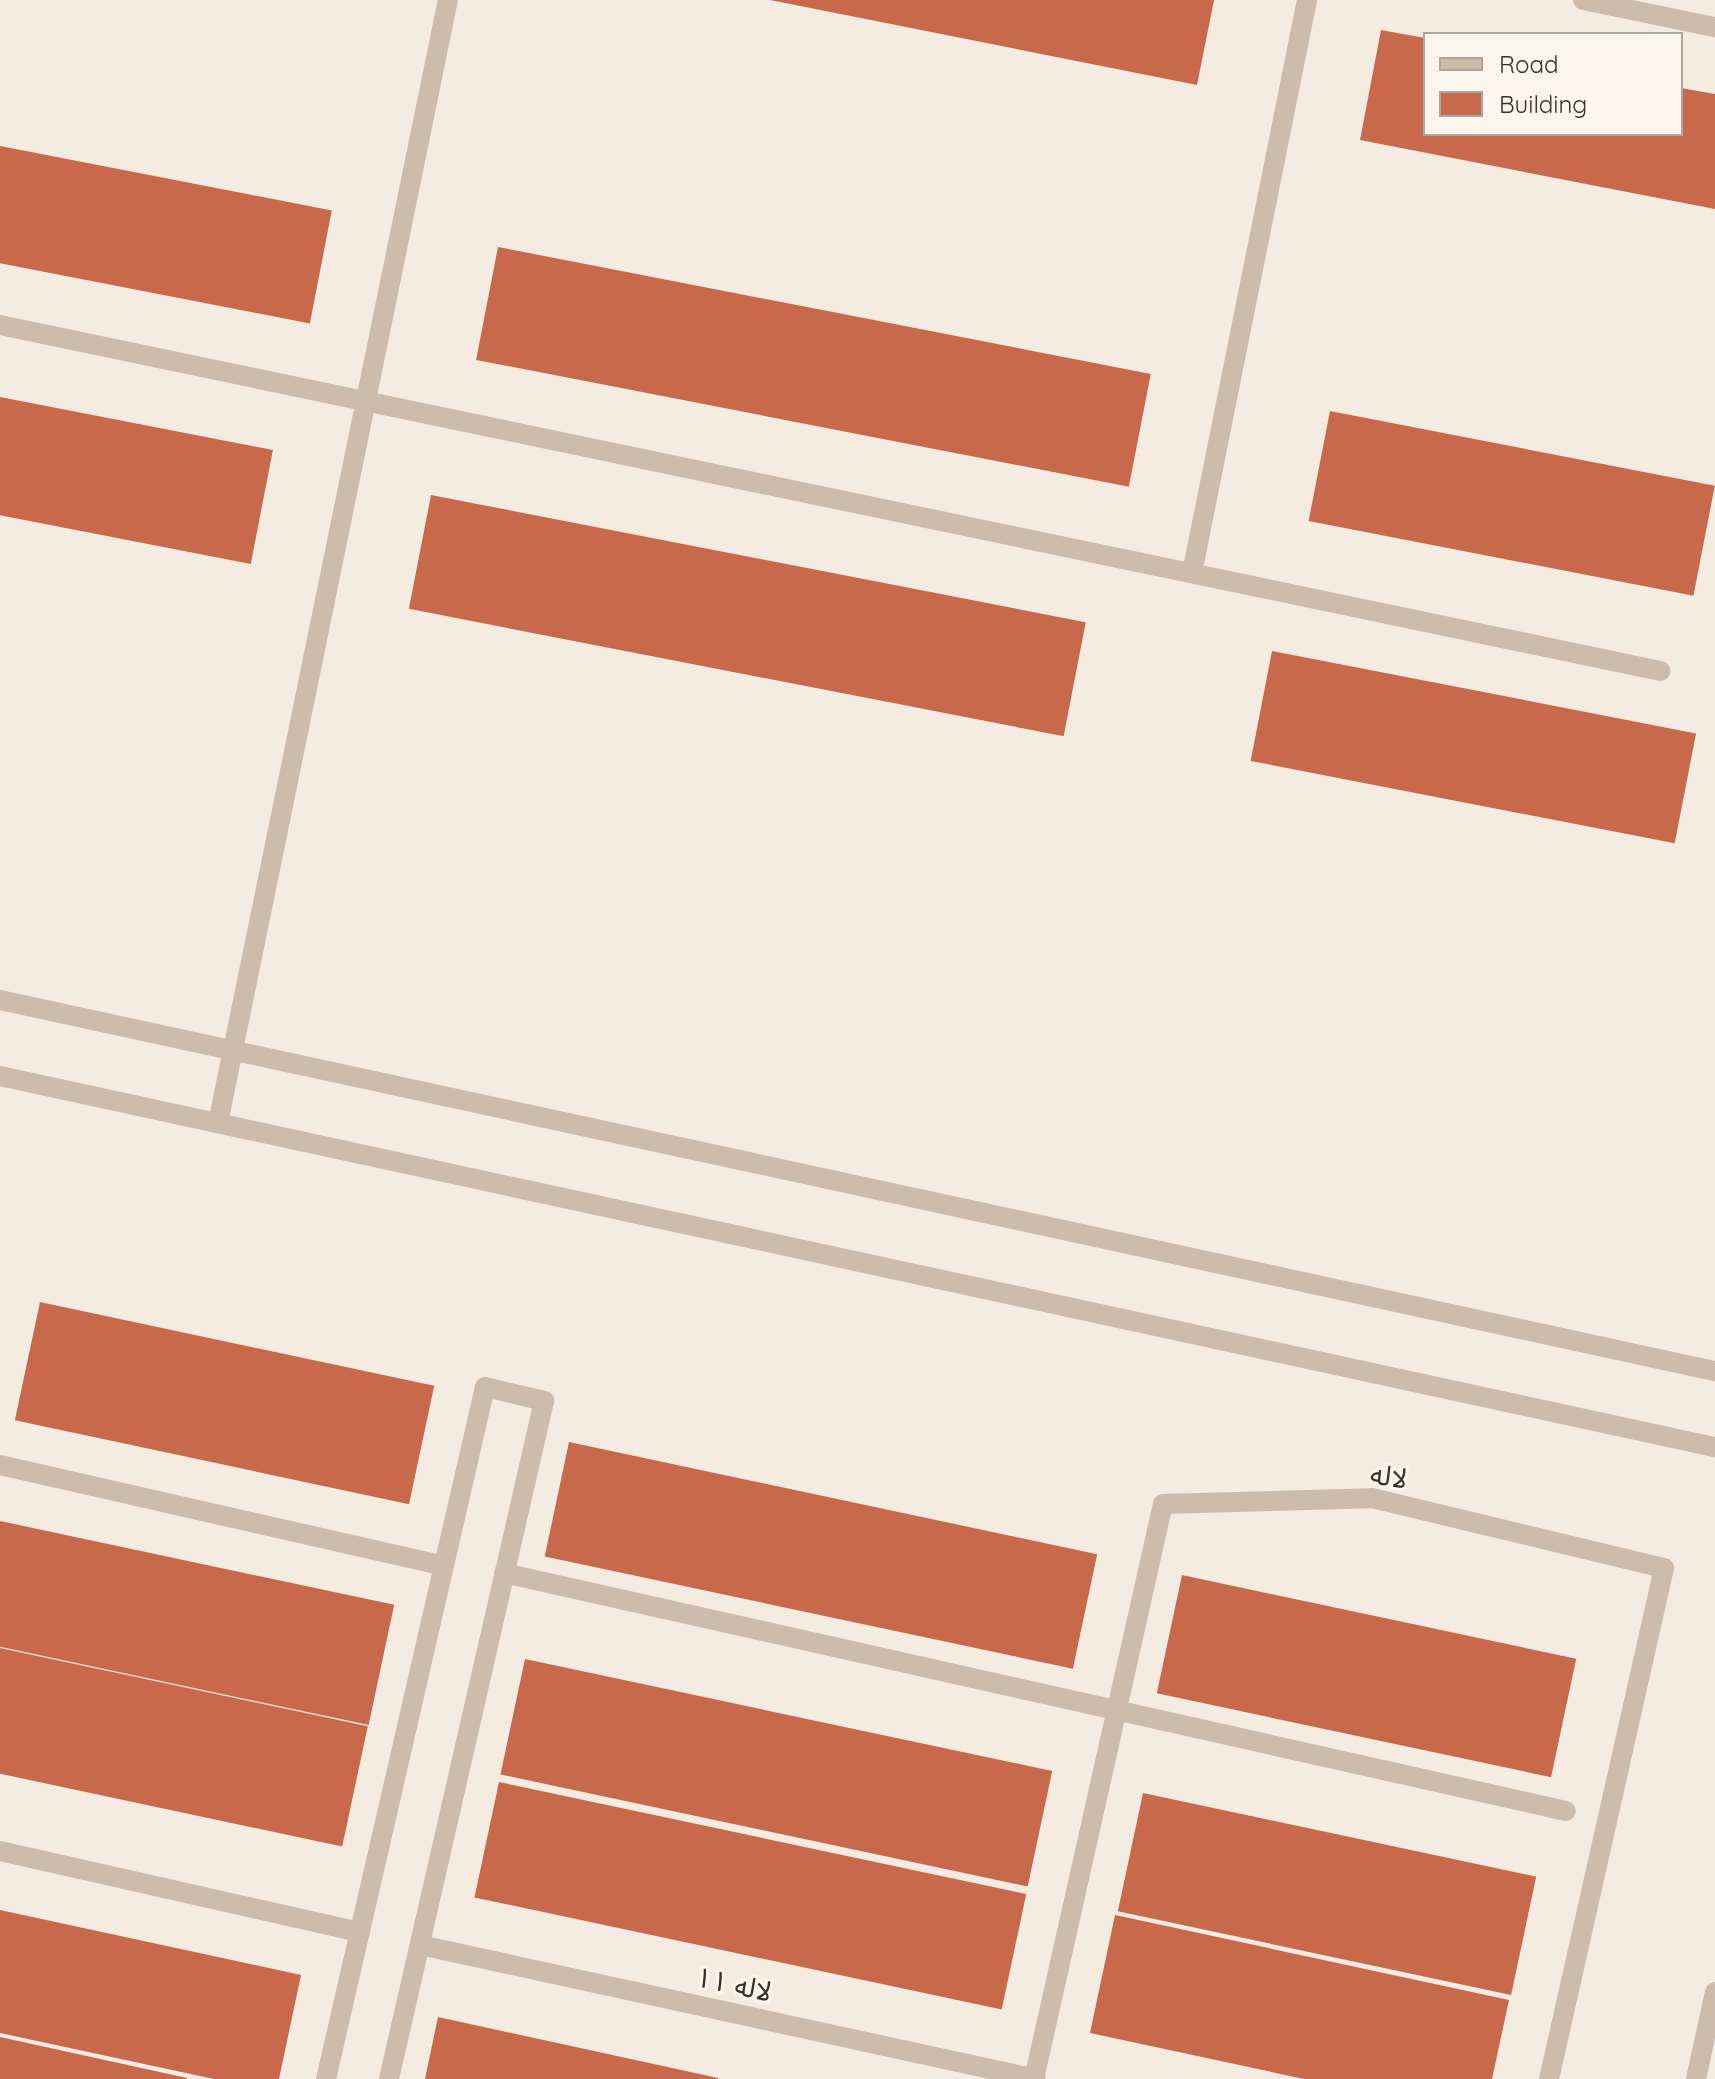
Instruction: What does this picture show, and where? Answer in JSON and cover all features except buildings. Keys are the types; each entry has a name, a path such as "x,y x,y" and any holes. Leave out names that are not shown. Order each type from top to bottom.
{"street":[{"path":"218,1123 448,0"},
{"path":"1192,573 1307,0"},
{"path":"1583,0 1715,27"},
{"path":"0,325 1660,671"},
{"path":"0,1000 1715,1371"},
{"path":"0,1076 1715,1447"},
{"path":"326,2079 485,1387 544,1401 389,2079"},
{"path":"0,1465 443,1566"},
{"name":"لاله","path":"1035,2079 1163,1504 1372,1498 1664,1568 1549,2079"},
{"path":"504,1573 1566,1811"},
{"path":"0,1851 360,1932"},
{"name":"لاله ۱۱","path":"420,1945 1035,2079"},
{"path":"1696,2079 1715,1992"}]}
